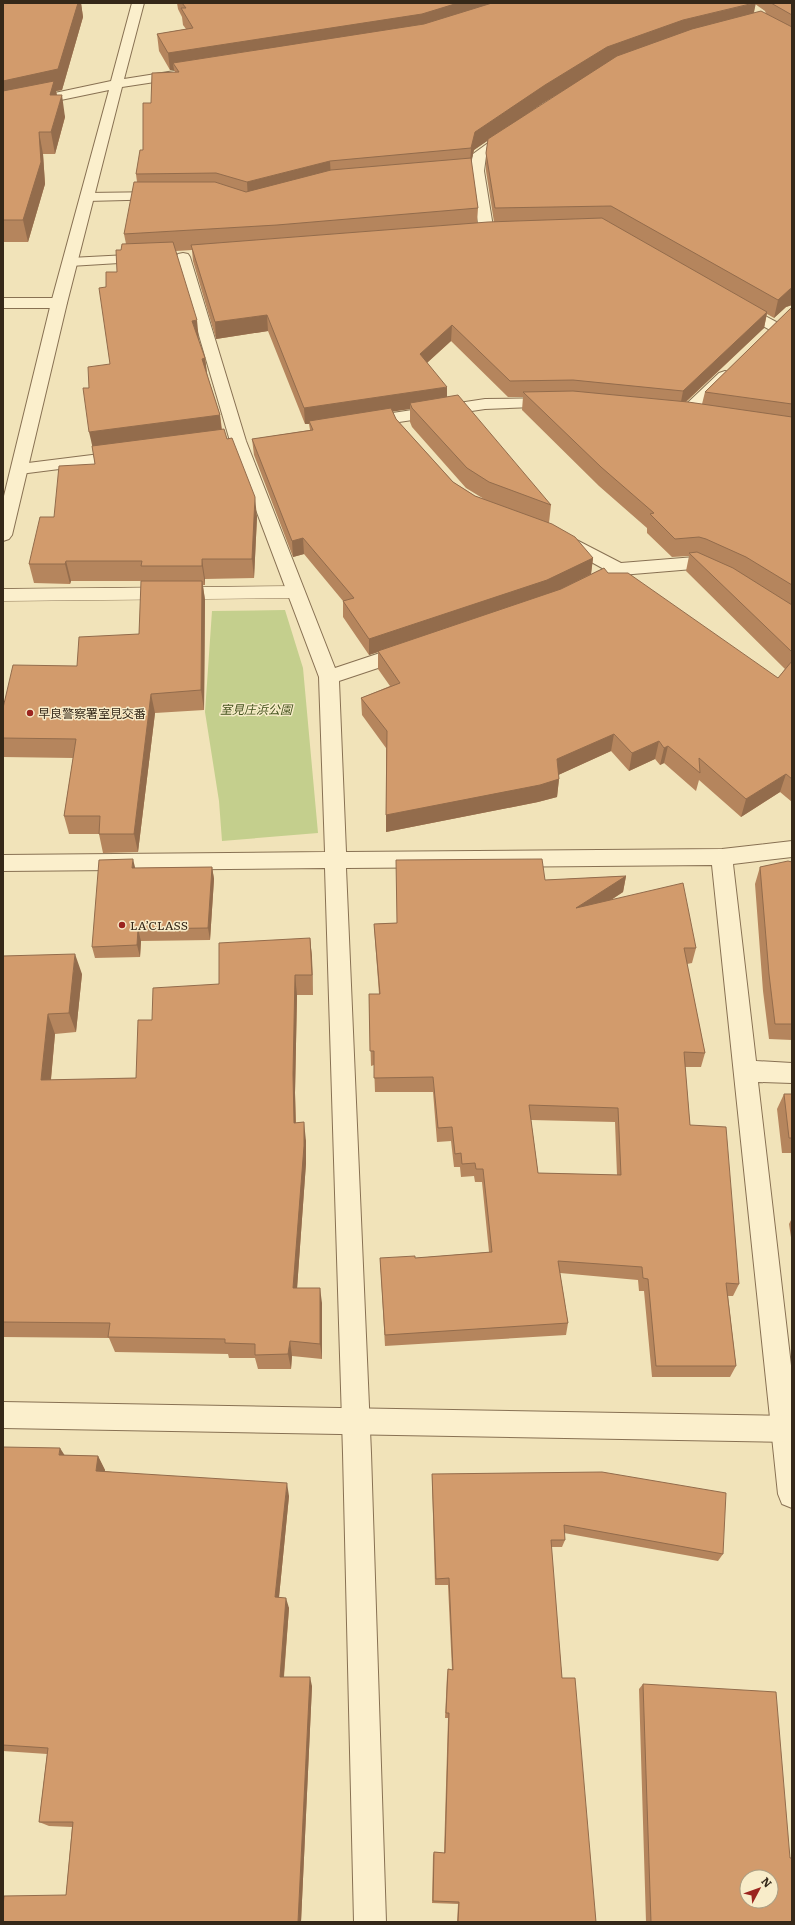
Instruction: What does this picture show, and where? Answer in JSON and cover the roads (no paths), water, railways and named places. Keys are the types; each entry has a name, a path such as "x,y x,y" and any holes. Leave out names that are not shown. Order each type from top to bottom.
{"street":[{"path":"3,535 59,303 138,3"},
{"path":"3,108 117,84 194,72"},
{"path":"487,233 477,171 480,154 524,124"},
{"path":"461,172 477,171"},
{"path":"88,197 171,196"},
{"path":"456,236 502,233"},
{"path":"70,262 178,257 238,441 329,677 356,1420 370,1922"},
{"path":"727,300 775,327"},
{"path":"3,303 59,303"},
{"path":"708,417 678,413 736,365"},
{"path":"352,424 400,424 485,404 571,403"},
{"path":"3,472 138,454"},
{"path":"550,532 618,569"},
{"path":"572,592 618,569 695,563 735,580"},
{"path":"329,677 425,644"},
{"path":"3,863 722,857 792,849"},
{"path":"722,857 788,1429 792,1494"},
{"path":"746,1071 792,1073"},
{"path":"3,1415 356,1420 788,1429"}],"lane":[{"path":"3,596 296,592"}],"place":[{"name":"早良警察署室見交番","path":"30,713"},
{"name":"LA’CLASS","path":"122,925"}],"park label":[{"name":"室見庄浜公園","path":"256,709"}]}
